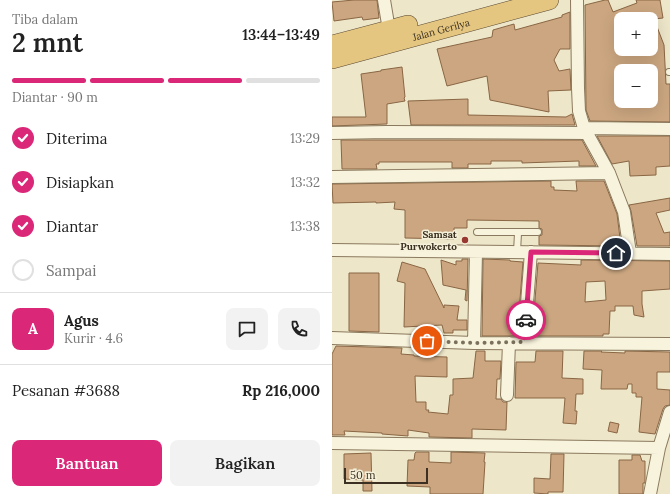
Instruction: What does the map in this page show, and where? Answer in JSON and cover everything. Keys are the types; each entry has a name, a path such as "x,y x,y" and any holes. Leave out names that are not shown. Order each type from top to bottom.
{"highway":[{"name":"Jalan Gerilya","path":"332,45 501,0"},
{"name":"Jalan Gerilya","path":"332,59 549,0"}],"street":[{"path":"384,0 389,30"},
{"path":"577,0 579,111 585,131 609,173 624,212 630,253"},
{"path":"332,133 670,129"},
{"path":"332,177 609,173"},
{"path":"332,250 670,254"},
{"path":"474,343 476,252"},
{"path":"524,342 531,252"},
{"path":"332,338 474,343 524,342 670,344"},
{"path":"507,395 509,343"},
{"path":"650,494 659,448 670,412"},
{"path":"332,443 659,448"}],"lane":[{"path":"477,232 538,232"},
{"path":"517,252 518,233"}],"building":[{"path":"377,0 379,18 363,20 362,17 334,21 332,2"},
{"path":"608,0 613,12 637,3 636,0 660,0 663,18 658,19 658,12 614,12 614,56 658,56 658,29 664,45 666,84 670,84 670,122 590,121 586,110 585,5"},
{"path":"570,12 570,49 560,49 554,60 559,71 570,69 571,90 548,91 549,112 490,100 487,76 447,86 437,49 492,37 493,30 514,24 515,30 562,17 562,15"},
{"path":"402,67 405,101 387,104 387,124 332,126 332,117 366,117 361,74"},
{"path":"468,99 468,115 566,117 572,114 575,125 411,125 408,101"},
{"path":"597,136 670,136 670,166 656,167 656,175 630,176 629,161 612,164"},
{"path":"341,140 582,140 596,166 579,166 579,161 522,163 522,161 491,161 491,164 468,164 468,168 452,168 452,162 379,162 379,164 376,164 377,169 342,169"},
{"path":"551,181 551,187 554,187 554,190 577,191 576,181 604,181 617,214 621,246 539,245 539,236 542,235 542,229 539,228 539,221 467,220 467,228 454,228 454,239 405,238 405,210 394,209 395,202 333,203 332,184"},
{"path":"670,198 670,210 656,213 664,233 670,232 670,246 637,246 629,205"},
{"path":"462,259 468,259 467,301 465,300 466,290 443,285 441,260 456,265 456,261 462,261"},
{"path":"483,259 523,262 517,336 482,336"},
{"path":"581,260 670,261 670,289 642,291 644,317 634,315 633,306 615,306 615,311 610,311 609,334 603,334 603,336 532,336 538,263 581,265","holes":["605,281 606,300 585,302 586,282"]},
{"path":"402,262 425,269 444,308 444,305 459,306 457,320 467,320 467,330 453,330 453,333 444,333 442,325 404,327 405,283 397,281"},
{"path":"349,273 379,273 379,332 349,331"},
{"path":"336,346 402,348 401,354 447,357 447,377 415,376 416,402 426,402 426,410 429,410 428,412 448,414 450,395 453,395 453,379 473,378 476,351 485,351 485,361 501,361 500,379 497,379 496,399 501,399 503,402 507,402 506,430 472,429 472,438 429,437 429,433 408,430 408,436 344,431 345,435 332,435 332,354"},
{"path":"536,351 563,351 562,378 583,379 583,394 576,394 576,424 563,423 565,398 515,398 516,362 535,362"},
{"path":"584,351 625,353 625,351 670,352 670,372 657,372 657,389 670,390 670,405 665,406 663,409 655,434 639,432 642,397 636,397 636,393 632,393 632,384 628,384 627,389 601,389 602,370 583,369"},
{"path":"610,422 619,424 617,433 608,431"},
{"path":"416,452 429,452 429,462 451,463 451,452 485,453 483,494 430,494 430,487 407,486 408,460 414,460"},
{"path":"371,453 372,491 363,491 363,480 344,479 344,454"},
{"path":"551,454 564,454 563,492 548,492 548,494 534,493 534,478 550,479"},
{"path":"632,455 640,455 642,461 645,461 645,483 643,483 643,494 619,494 619,460 632,460"}],"way so far":[{"path":"427,341 474,343 524,342 526,320"}],"place":[{"name":"Samsat Purwokerto","path":"465,240"}],"route":[{"path":"526,320 531,252 616,253"}]}
